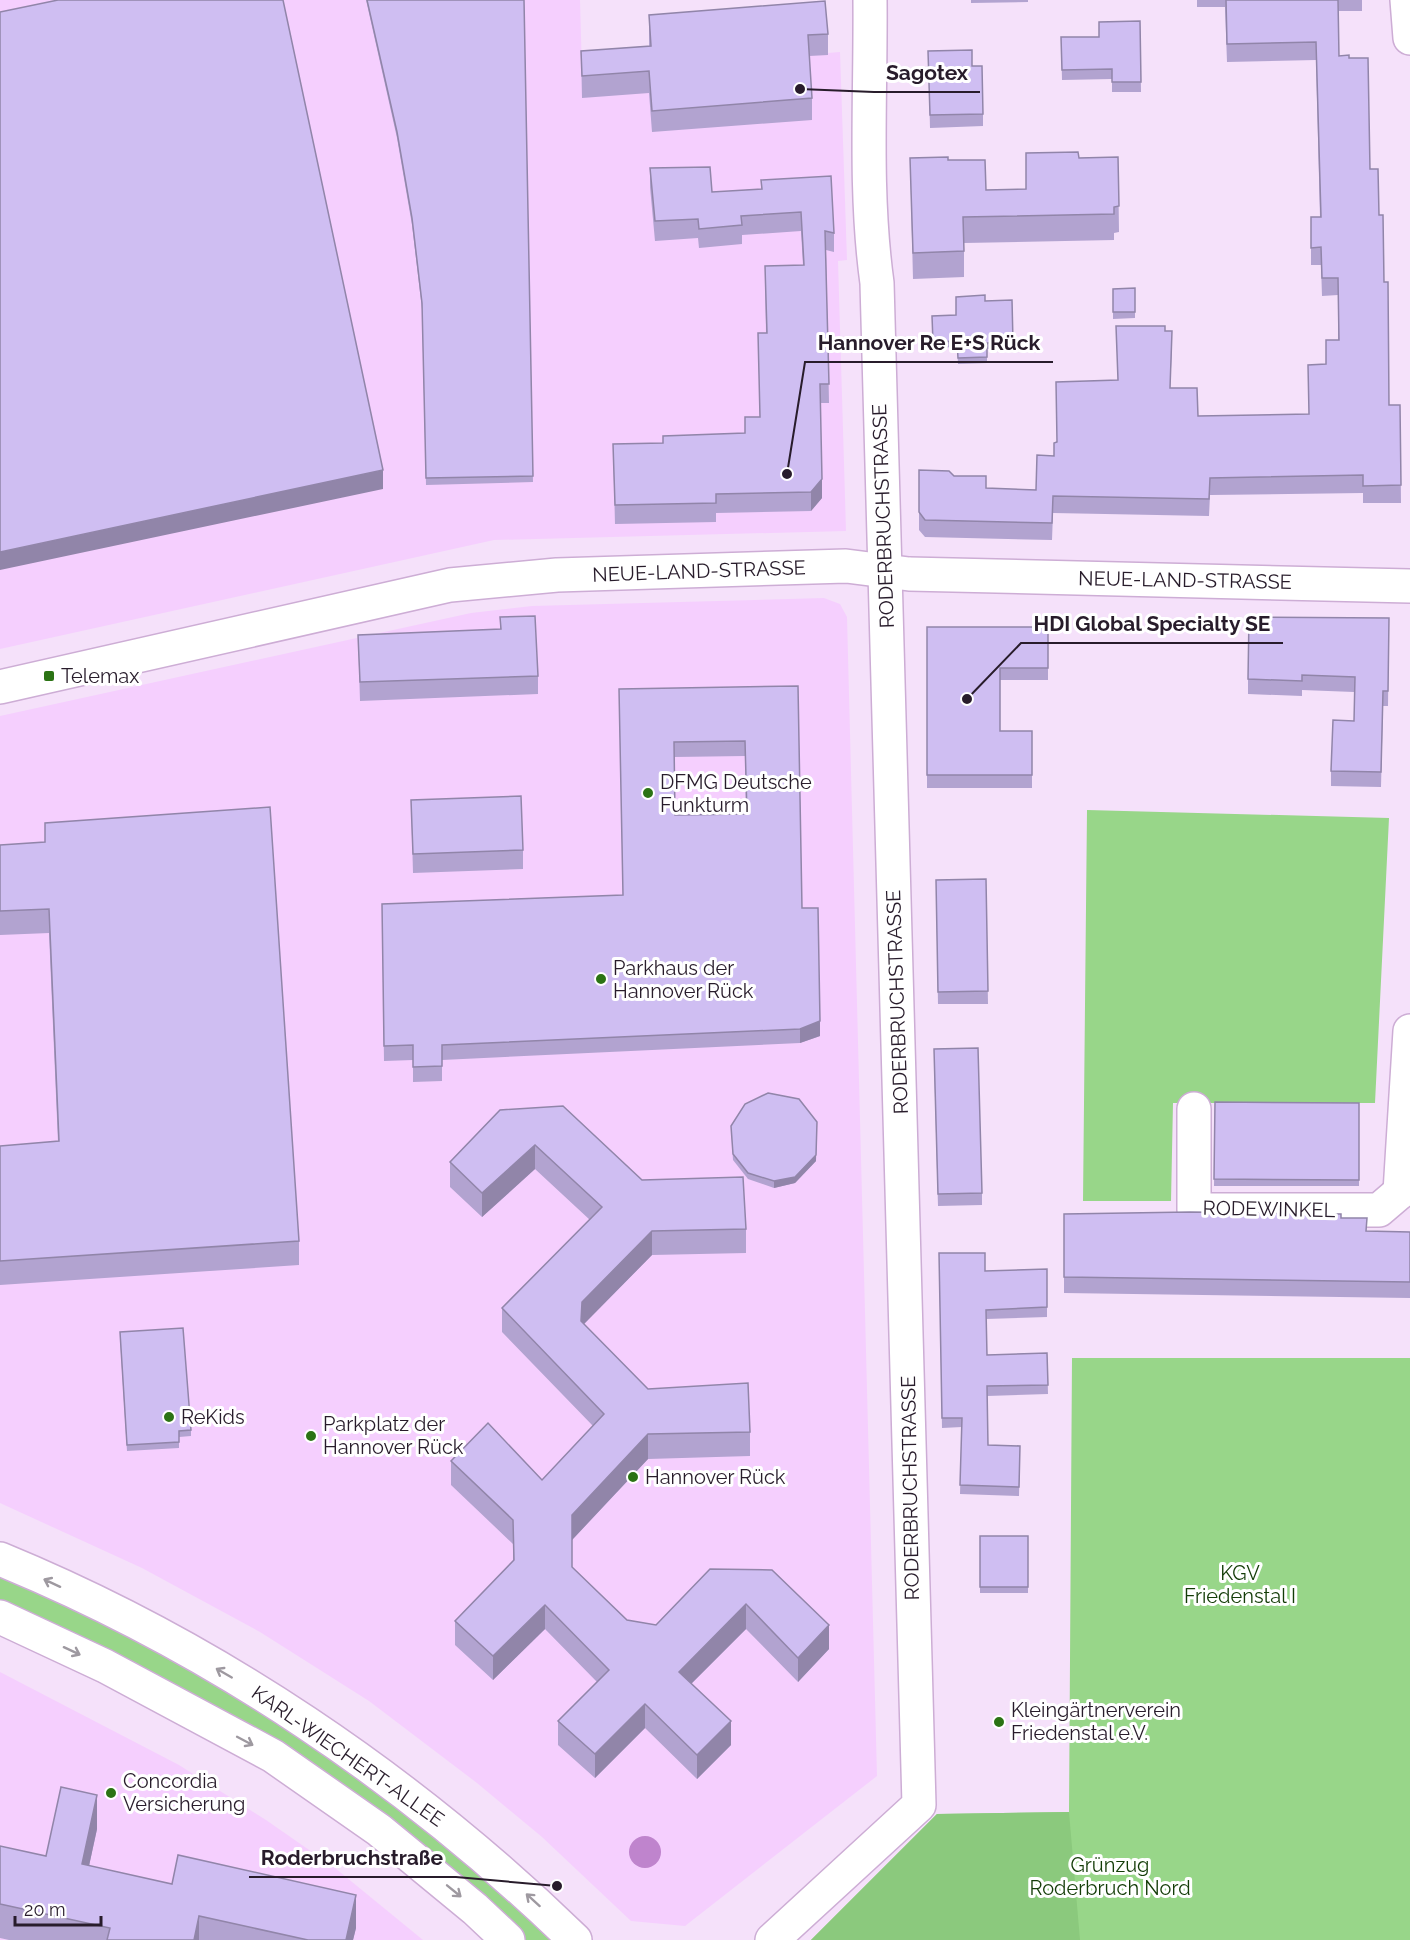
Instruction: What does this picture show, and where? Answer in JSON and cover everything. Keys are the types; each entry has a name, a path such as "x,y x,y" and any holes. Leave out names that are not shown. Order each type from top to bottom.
{"street":[{"name":"RODERBRUCHSTRASSE","path":"772,1940 919,1805 877,283 872,244 868,146 870,0"},
{"path":"1407,0 1410,38"},
{"name":"NEUE-LAND-STRASSE","path":"0,687 450,585 557,575 846,566 909,574 1410,586"},
{"path":"1405,1192 1410,1031"},
{"name":"RODEWINKEL","path":"1194,1109 1194,1210 1379,1210 1405,1192"},
{"name":"KARL-WIECHERT-ALLEE","path":"0,1559 136,1622 292,1713 406,1793 476,1848 575,1940"},
{"path":"0,1617 105,1666 273,1756 379,1830 476,1909 508,1940"}],"shaded area":[{"path":"0,0 580,0 582,73 840,52 847,260 838,261 846,531 494,540 0,649"},
{"path":"824,598 840,604 847,617 877,1776 685,1926 631,1921 542,1837 477,1783 369,1701 260,1632 142,1568 0,1503 0,716 471,613 532,606"},
{"name":"Concordia Versicherung","path":"0,1672 179,1765 266,1820 335,1868 423,1940 0,1940"},
{"path":"645,1836 656,1841 661,1852 656,1863 645,1868 634,1863 629,1852 634,1841"}],"green space":[{"path":"1087,810 1389,818 1375,1103 1173,1103 1171,1201 1083,1201"},
{"name":"KGV Friedenstal I","path":"1072,1358 1410,1358 1410,1940 811,1940 937,1814 1069,1812"},
{"path":"0,1559 292,1713 574,1940 504,1940 379,1830 0,1617"},
{"path":"1069,1812 1080,1940 811,1940 937,1814"}],"building":[{"path":"58,0 283,0 383,470 0,552 0,12"},
{"path":"367,0 524,0 533,476 426,478 422,303 412,218 397,132"},
{"path":"1226,0 1338,0 1339,56 1368,58 1370,169 1378,169 1379,215 1383,215 1384,282 1388,282 1389,405 1400,405 1401,485 1363,486 1363,475 1210,478 1209,499 1053,496 1052,523 925,520 919,512 919,470 949,471 954,476 986,476 986,488 1036,490 1037,455 1054,456 1054,443 1057,442 1056,382 1118,380 1116,326 1165,326 1165,331 1172,331 1170,388 1197,388 1198,416 1309,414 1308,365 1326,364 1326,340 1339,340 1338,278 1322,278 1321,247 1311,248 1311,217 1321,217 1316,42 1227,44"},
{"path":"825,1 828,34 808,35 812,98 652,111 649,71 582,76 581,51 651,46 649,15"},
{"path":"1140,21 1141,82 1112,82 1112,69 1062,70 1061,37 1099,37 1099,22"},
{"path":"972,50 972,66 982,66 983,114 930,115 928,51"},
{"path":"1078,152 1079,158 1118,157 1119,206 1114,207 1114,214 963,217 964,251 913,253 910,158 948,157 948,160 985,160 986,190 1026,189 1026,153"},
{"path":"710,167 712,192 762,189 761,180 831,176 834,233 825,231 829,384 820,384 822,479 811,492 716,494 716,503 615,505 613,444 663,443 663,436 745,433 745,417 760,417 758,333 767,333 765,266 804,265 801,212 741,216 742,225 699,229 698,219 655,221 650,168"},
{"path":"1135,288 1135,312 1113,312 1113,289"},
{"path":"985,295 985,301 1012,300 1013,342 987,343 987,357 958,358 957,341 933,342 932,316 956,315 956,297"},
{"path":"535,616 538,676 360,682 358,635 501,629 500,617"},
{"path":"1249,617 1389,618 1388,691 1383,691 1381,772 1331,771 1333,720 1354,721 1355,677 1302,675 1302,681 1248,679"},
{"path":"927,627 1048,627 1048,668 1000,668 1000,731 1032,731 1032,775 927,775"},
{"path":"798,686 802,908 818,908 820,1021 800,1029 442,1045 442,1066 413,1067 413,1045 384,1046 382,904 623,895 619,689","holes":["745,741 747,814 675,815 674,742"]},
{"path":"521,796 523,850 413,854 411,800"},
{"path":"270,807 299,1241 0,1261 0,1146 59,1141 49,909 0,911 0,845 45,842 45,823"},
{"path":"986,879 988,991 938,992 936,880"},
{"path":"978,1048 982,1193 938,1194 934,1049"},
{"path":"768,1093 799,1099 817,1122 816,1155 795,1177 774,1181 748,1173 733,1154 731,1126 745,1104"},
{"path":"1215,1102 1359,1103 1359,1180 1214,1179"},
{"path":"563,1106 642,1180 743,1177 746,1229 652,1231 582,1302 581,1321 648,1389 748,1383 750,1432 648,1434 572,1515 572,1567 627,1620 656,1625 710,1569 772,1570 829,1625 798,1658 746,1604 679,1672 731,1721 697,1755 645,1704 595,1754 558,1721 609,1670 545,1605 493,1656 455,1621 514,1560 513,1520 451,1461 488,1423 542,1480 604,1414 502,1308 602,1207 535,1145 482,1193 450,1162 500,1110"},
{"path":"1190,1212 1341,1214 1341,1218 1367,1218 1366,1231 1410,1232 1410,1282 1064,1277 1064,1214"},
{"path":"939,1253 985,1253 985,1271 1047,1269 1047,1307 986,1310 987,1355 1047,1353 1048,1385 987,1386 988,1445 1020,1446 1019,1487 960,1485 962,1418 942,1418"},
{"path":"183,1328 191,1430 179,1431 179,1442 127,1445 120,1332"},
{"path":"980,1536 1028,1536 1028,1587 980,1587"},
{"path":"61,1787 97,1795 82,1864 172,1884 178,1855 356,1895 346,1940 308,1940 199,1916 194,1940 107,1940 110,1928 0,1904 0,1846 46,1856"}],"place":[{"name":"Sagotex","path":"800,89"},
{"name":"Hannover Re E+S Rück","path":"787,474"},
{"name":"Telemax","path":"49,676"},
{"name":"HDI Global Specialty SE","path":"967,699"},
{"name":"DFMG Deutsche Funkturm","path":"648,793"},
{"name":"Parkhaus der Hannover Rück","path":"601,979"},
{"name":"ReKids","path":"169,1417"},
{"name":"Parkplatz der Hannover Rück","path":"311,1436"},
{"name":"Hannover Rück","path":"633,1477"},
{"name":"Kleingärtnerverein Friedenstal e.V.","path":"999,1722"},
{"name":"Concordia Versicherung","path":"111,1793"},
{"name":"Roderbruchstraße","path":"557,1886"}],"park label":[{"name":"Grünzug Roderbruch Nord","path":"1110,1876"}]}
